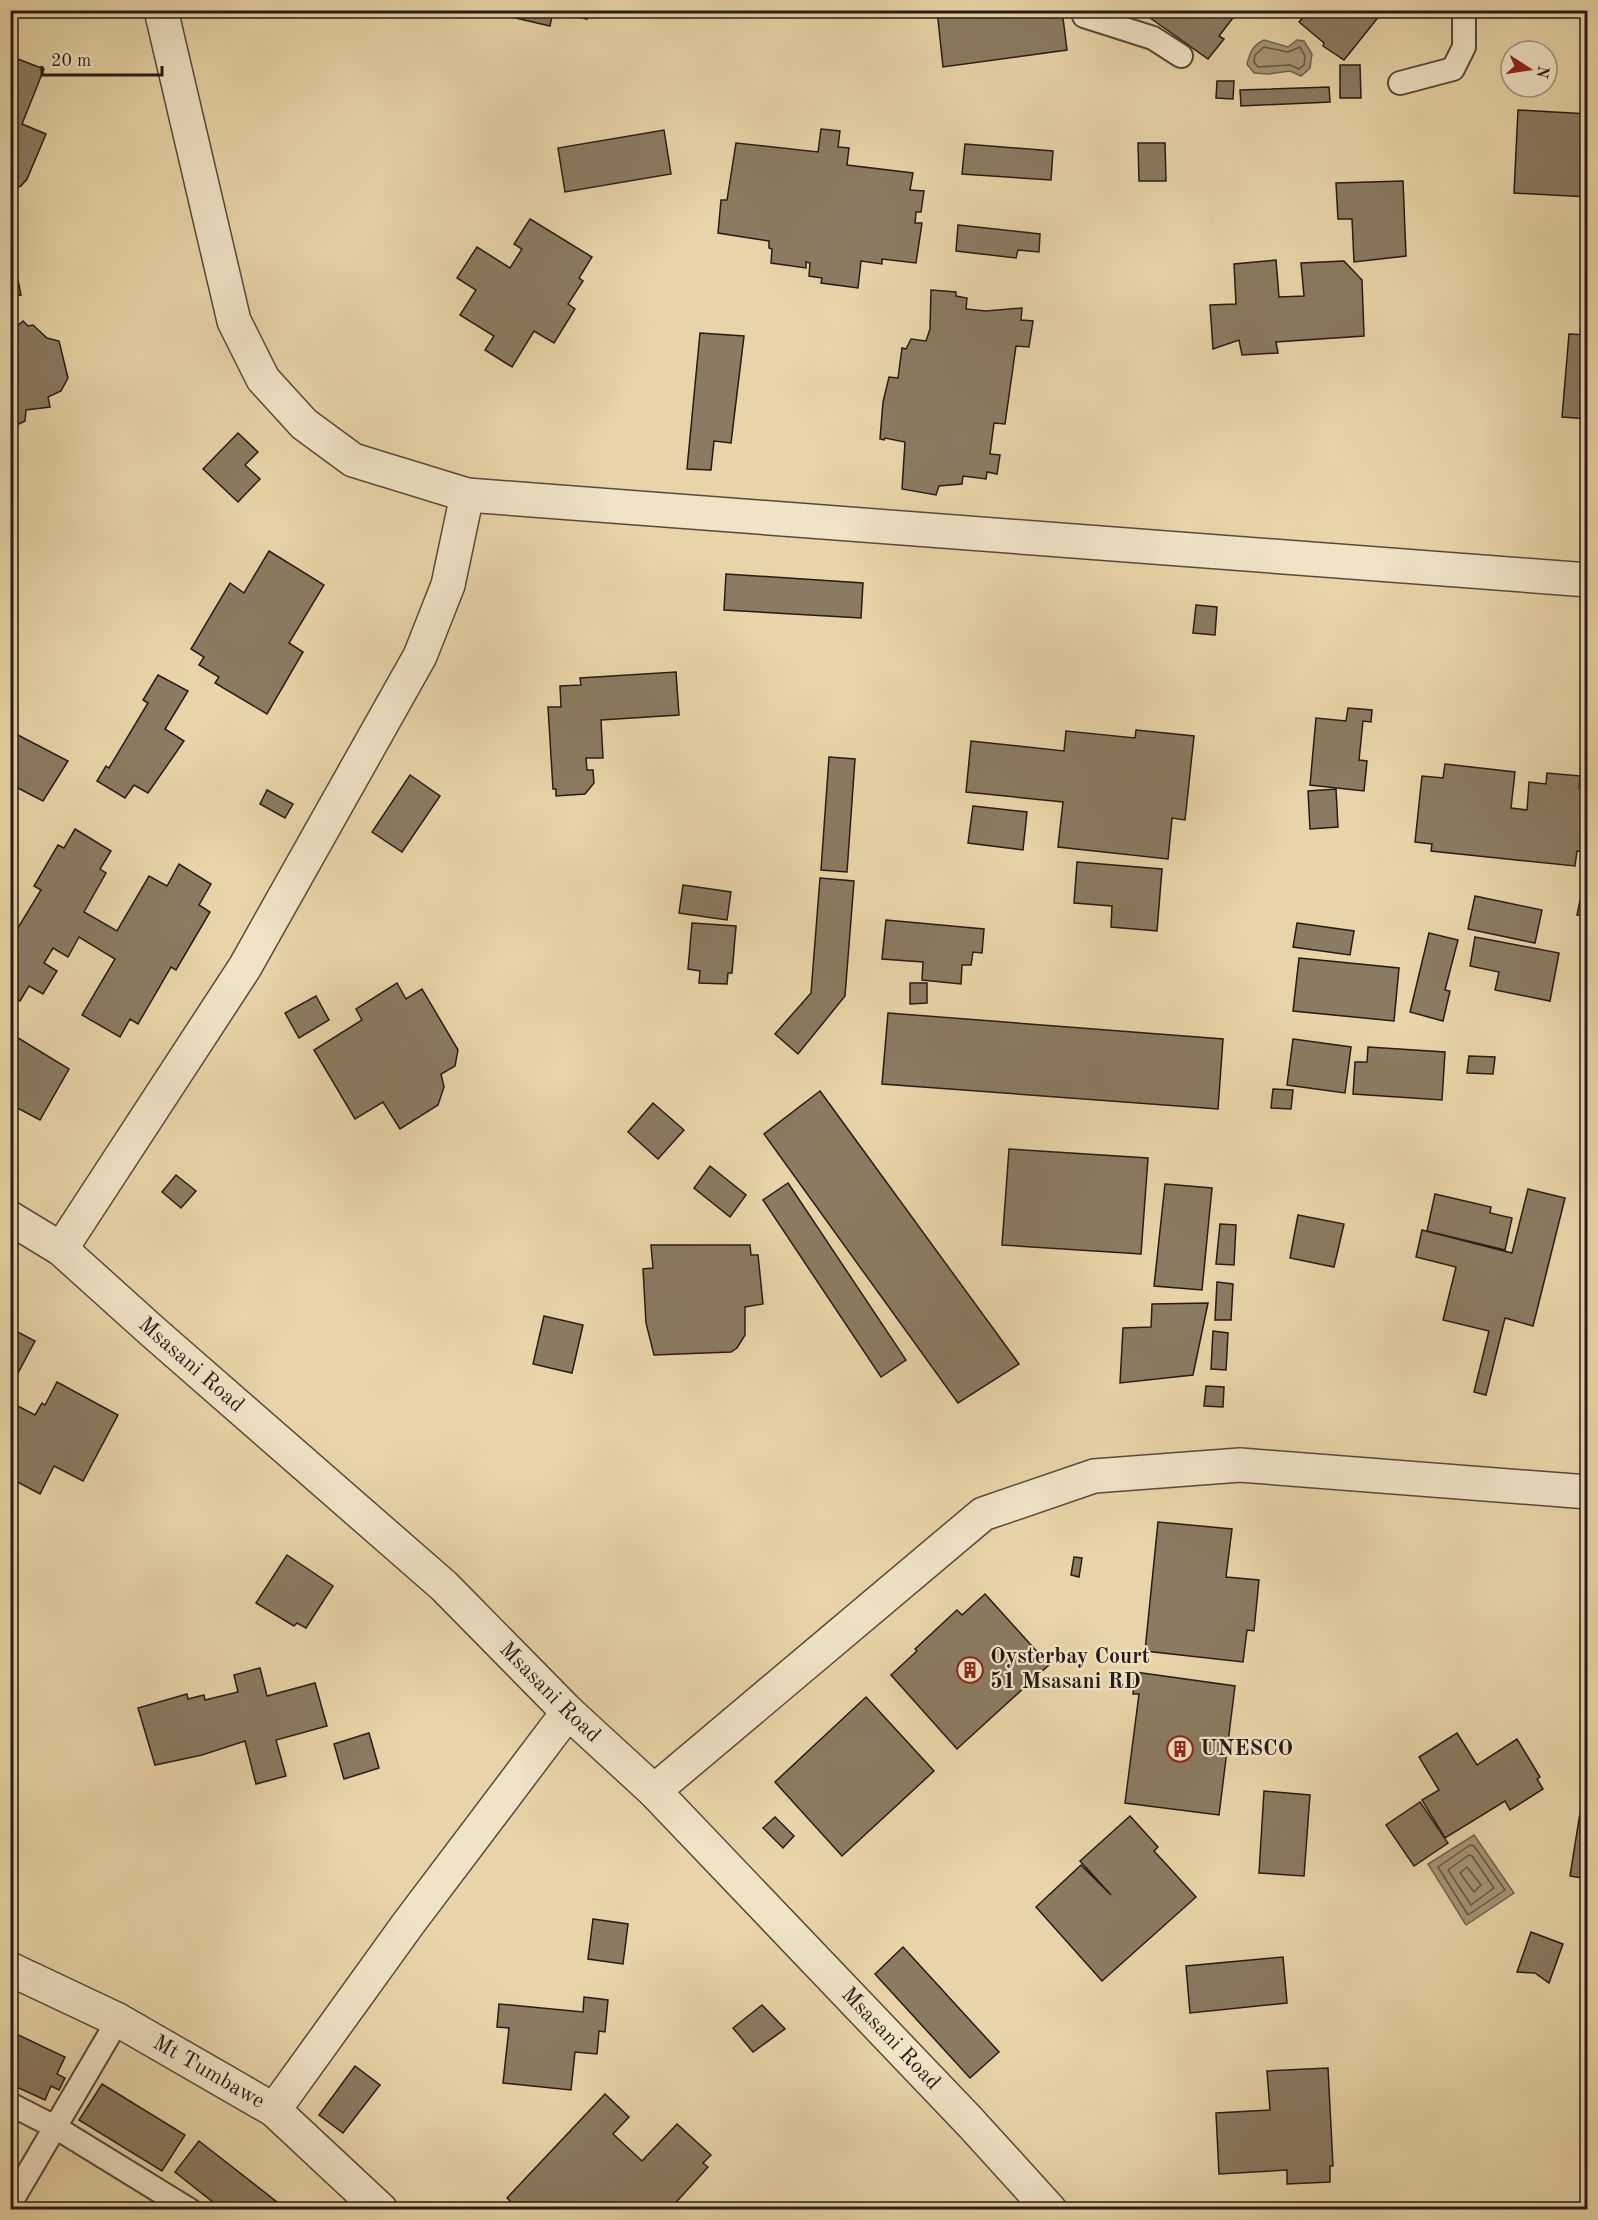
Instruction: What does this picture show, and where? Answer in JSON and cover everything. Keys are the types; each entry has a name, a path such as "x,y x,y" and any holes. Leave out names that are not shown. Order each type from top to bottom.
{"street":[{"path":"161,10 234,321 263,379 304,424 353,460 468,495 1587,580"},
{"path":"62,1248 244,967 420,656 448,585 468,495"},
{"name":"Msasani Road","path":"10,1218 62,1248 152,1331 444,1586 568,1713 654,1791 970,2122 1050,2210"},
{"path":"654,1791 983,1514 1094,1476 1240,1465 1587,1492"},
{"path":"274,2110 408,1924 568,1713"},
{"name":"Mt Tumbawe","path":"10,1969 118,2020 274,2110 381,2210"}],"lane":[{"path":"1083,10 1083,16 1153,38 1181,56"},
{"path":"1400,82 1453,69 1464,47 1464,10"},
{"path":"10,2204 118,2020"},
{"path":"10,2104 55,2127 190,2210"}],"water":[{"path":"1264,40 1288,47 1297,40 1304,41 1312,54 1310,68 1301,76 1290,71 1254,73 1247,64 1248,60 1255,47"},
{"path":"1474,1835 1514,1893 1466,1925 1428,1864"}],"building":[{"path":"481,10 589,10 587,19 553,11 550,26"},
{"path":"937,10 1062,10 1067,50 943,67"},
{"path":"1139,10 1239,10 1219,36 1224,39 1208,59"},
{"path":"1302,10 1389,10 1383,17 1380,15 1344,60 1323,46 1324,43 1299,22 1306,14"},
{"path":"10,56 44,69 22,124 46,134 27,179 21,186 10,191"},
{"path":"1340,65 1360,65 1361,98 1340,98"},
{"path":"1217,81 1234,81 1233,99 1216,98"},
{"path":"1329,87 1330,102 1241,106 1240,90"},
{"path":"1518,110 1588,114 1588,197 1514,193"},
{"path":"821,129 840,131 838,147 849,148 847,165 913,173 910,190 924,191 921,212 916,212 915,223 922,223 916,263 882,259 882,264 861,261 858,288 821,283 822,278 809,276 810,263 806,262 806,268 771,263 772,249 769,248 769,241 718,233 721,200 727,200 736,143 818,152"},
{"path":"664,130 671,174 565,192 558,148"},
{"path":"1138,143 1165,143 1166,181 1139,181"},
{"path":"965,144 1053,151 1051,180 962,174"},
{"path":"1403,181 1406,256 1354,262 1352,219 1338,219 1336,183"},
{"path":"530,219 592,257 579,278 583,281 568,304 575,309 554,343 534,331 512,367 485,350 494,336 460,315 476,290 457,278 477,247 510,268 522,249 514,244"},
{"path":"958,225 1040,234 1039,252 1018,250 1016,258 956,251"},
{"path":"1276,260 1279,297 1304,296 1301,263 1344,261 1362,280 1364,336 1276,342 1278,353 1242,355 1239,340 1213,349 1210,305 1236,304 1234,264"},
{"path":"18,280 21,295 10,296 10,281"},
{"path":"931,290 956,292 956,296 967,298 966,309 986,311 1022,308 1021,320 1033,321 1029,347 1016,346 1005,424 994,423 990,454 1000,455 997,474 987,472 986,479 963,476 962,484 939,486 936,495 902,489 905,442 880,439 883,402 889,377 898,378 902,348 906,349 911,339 926,341 930,329"},
{"path":"23,321 28,326 33,325 47,338 59,341 68,378 61,391 48,397 50,407 26,410 25,421 15,426 10,424 10,324 15,328"},
{"path":"700,333 744,336 731,443 714,441 711,470 687,469"},
{"path":"1569,334 1588,335 1588,419 1562,417"},
{"path":"238,433 258,452 245,465 260,479 238,502 203,469"},
{"path":"269,551 324,585 289,643 303,652 267,714 215,683 219,677 199,665 204,657 191,649 230,583 244,593"},
{"path":"726,574 863,583 861,618 724,610"},
{"path":"1196,605 1217,607 1215,635 1193,633"},
{"path":"676,672 679,715 601,720 603,758 586,758 587,770 593,770 594,783 585,794 556,796 556,789 553,789 548,707 561,707 560,686 581,685 580,678"},
{"path":"158,675 188,691 165,729 184,741 148,793 134,785 125,798 97,781 106,766 109,768 148,703 143,700"},
{"path":"1348,708 1372,710 1371,722 1363,721 1359,760 1367,761 1364,791 1310,785 1316,718 1346,721"},
{"path":"1136,730 1194,736 1185,820 1172,818 1168,859 1058,847 1063,802 966,792 971,741 1064,751 1066,731 1135,738"},
{"path":"16,734 68,761 43,801 10,784 10,745"},
{"path":"829,757 855,759 847,872 821,870"},
{"path":"1445,764 1515,772 1511,808 1527,810 1529,782 1546,784 1547,773 1580,776 1579,788 1588,789 1588,852 1577,851 1575,866 1431,851 1432,844 1415,842 1422,776 1443,778"},
{"path":"410,775 440,796 402,852 372,832"},
{"path":"1336,789 1338,827 1310,829 1308,791"},
{"path":"267,790 293,804 285,818 260,804"},
{"path":"973,806 1027,812 1023,850 968,843"},
{"path":"75,829 111,851 100,869 106,873 84,912 117,931 149,876 167,886 179,864 211,884 199,905 210,912 176,970 171,967 138,1024 130,1019 120,1037 82,1015 115,959 79,937 68,957 53,948 44,963 57,971 43,994 29,986 20,1001 10,995 10,941 41,890 34,886 58,845 64,848"},
{"path":"1077,862 1162,869 1157,931 1111,927 1112,906 1074,903"},
{"path":"820,878 854,881 845,996 798,1054 775,1034 811,993"},
{"path":"1584,881 1588,881 1588,917 1577,915"},
{"path":"683,885 731,892 727,920 679,913"},
{"path":"1475,896 1542,910 1535,943 1468,929"},
{"path":"886,920 984,929 982,953 973,952 971,965 962,965 961,984 922,980 923,962 882,959"},
{"path":"692,923 736,926 732,973 728,973 727,984 699,983 700,971 688,969"},
{"path":"1297,923 1354,931 1350,955 1293,947"},
{"path":"1429,933 1458,940 1445,990 1450,991 1443,1021 1410,1012"},
{"path":"1475,937 1559,953 1550,1001 1495,990 1499,972 1470,966"},
{"path":"1299,958 1399,968 1394,1021 1293,1011"},
{"path":"397,983 406,999 422,989 458,1050 455,1066 441,1074 444,1087 438,1105 400,1129 383,1102 355,1119 314,1050 362,1020 356,1009"},
{"path":"910,983 927,983 927,1003 910,1004"},
{"path":"316,996 329,1020 299,1038 285,1013"},
{"path":"888,1013 1223,1039 1218,1109 882,1084"},
{"path":"10,1033 69,1069 40,1120 10,1104"},
{"path":"1293,1039 1351,1047 1345,1093 1287,1085"},
{"path":"1368,1047 1445,1052 1442,1100 1353,1094 1355,1062 1367,1062"},
{"path":"1469,1056 1495,1057 1493,1074 1467,1073"},
{"path":"1273,1089 1293,1090 1291,1109 1271,1108"},
{"path":"820,1091 1019,1364 958,1403 764,1134"},
{"path":"653,1103 684,1130 658,1159 628,1132"},
{"path":"1009,1149 1148,1158 1141,1254 1002,1245"},
{"path":"710,1166 746,1195 730,1217 694,1188"},
{"path":"176,1175 196,1191 181,1208 162,1192"},
{"path":"788,1183 906,1360 881,1377 763,1200"},
{"path":"1165,1184 1212,1188 1202,1290 1154,1286"},
{"path":"1528,1189 1565,1198 1533,1326 1505,1318 1486,1395 1474,1392 1489,1331 1443,1320 1456,1267 1416,1257 1422,1230 1512,1253"},
{"path":"1435,1194 1491,1207 1490,1213 1512,1218 1505,1250 1427,1231"},
{"path":"1298,1215 1344,1224 1334,1267 1290,1258"},
{"path":"1220,1224 1236,1225 1234,1265 1216,1264"},
{"path":"651,1245 750,1245 751,1255 758,1255 763,1304 745,1307 745,1335 737,1348 731,1352 654,1355 646,1323 643,1269 653,1268"},
{"path":"1217,1282 1233,1284 1231,1320 1215,1320"},
{"path":"1208,1303 1193,1375 1120,1383 1123,1328 1151,1327 1152,1304"},
{"path":"544,1316 583,1325 572,1373 533,1364"},
{"path":"10,1328 35,1341 10,1388"},
{"path":"1213,1331 1228,1333 1226,1370 1211,1369"},
{"path":"57,1382 118,1415 83,1481 54,1466 40,1494 10,1478 10,1402 35,1415 42,1403 45,1405"},
{"path":"1206,1386 1224,1387 1223,1407 1204,1406"},
{"path":"1158,1522 1232,1529 1226,1577 1259,1580 1254,1631 1247,1630 1243,1662 1145,1651"},
{"path":"287,1555 333,1586 306,1628 297,1623 294,1626 256,1603"},
{"path":"1074,1557 1082,1558 1079,1577 1071,1575"},
{"name":"Oysterbay Court 51 Msasani RD","path":"985,1594 1049,1665 957,1749 891,1675 957,1610 962,1615"},
{"path":"260,1668 267,1696 315,1683 327,1726 276,1740 286,1776 256,1784 245,1741 202,1755 155,1765 138,1708 187,1694 188,1699 204,1695 205,1700 238,1692 234,1675"},
{"name":"UNESCO","path":"1135,1672 1235,1686 1219,1815 1125,1803 1139,1694 1133,1694"},
{"path":"866,1697 934,1771 842,1856 775,1782"},
{"path":"369,1733 379,1768 344,1779 334,1744"},
{"path":"1457,1733 1477,1765 1517,1739 1540,1777 1537,1779 1543,1789 1510,1810 1505,1801 1445,1838 1422,1800 1439,1790 1419,1757"},
{"path":"1585,1782 1588,1783 1588,1879 1570,1876"},
{"path":"1264,1791 1310,1795 1304,1876 1259,1873"},
{"path":"1420,1802 1448,1843 1414,1866 1386,1825"},
{"path":"1130,1816 1158,1847 1154,1851 1196,1897 1102,1981 1036,1907 1081,1865 1111,1895 1080,1861"},
{"path":"775,1817 794,1836 783,1848 763,1828"},
{"path":"10,1908 18,1911 10,1929"},
{"path":"593,1919 628,1924 623,1964 588,1959"},
{"path":"1531,1932 1563,1944 1549,1983 1535,1973 1517,1972"},
{"path":"903,1947 999,2052 970,2078 875,1974"},
{"path":"1283,1957 1287,2003 1190,2013 1186,1966"},
{"path":"1588,1974 1588,1997 1583,1996"},
{"path":"584,1997 608,2000 605,2032 599,2031 597,2054 575,2052 571,2090 503,2083 509,2028 497,2027 499,2004 583,2012"},
{"path":"762,2005 785,2029 753,2052 733,2028"},
{"path":"10,2031 65,2057 57,2074 65,2078 59,2090 51,2086 45,2100 10,2084"},
{"path":"355,2066 380,2085 343,2133 319,2115"},
{"path":"1328,2068 1333,2166 1330,2166 1330,2182 1287,2184 1287,2170 1219,2174 1216,2113 1270,2110 1267,2071"},
{"path":"102,2084 185,2135 162,2171 79,2120"},
{"path":"605,2094 629,2117 613,2134 642,2161 677,2124 711,2155 703,2163 708,2167 669,2210 519,2210 507,2198"},
{"path":"199,2141 277,2202 272,2210 223,2210 175,2172"},
{"path":"1588,2181 1588,2210 1581,2210"}],"place":[{"name":"Oysterbay Court 51 Msasani RD","path":"970,1670"},
{"name":"UNESCO","path":"1180,1749"}]}
